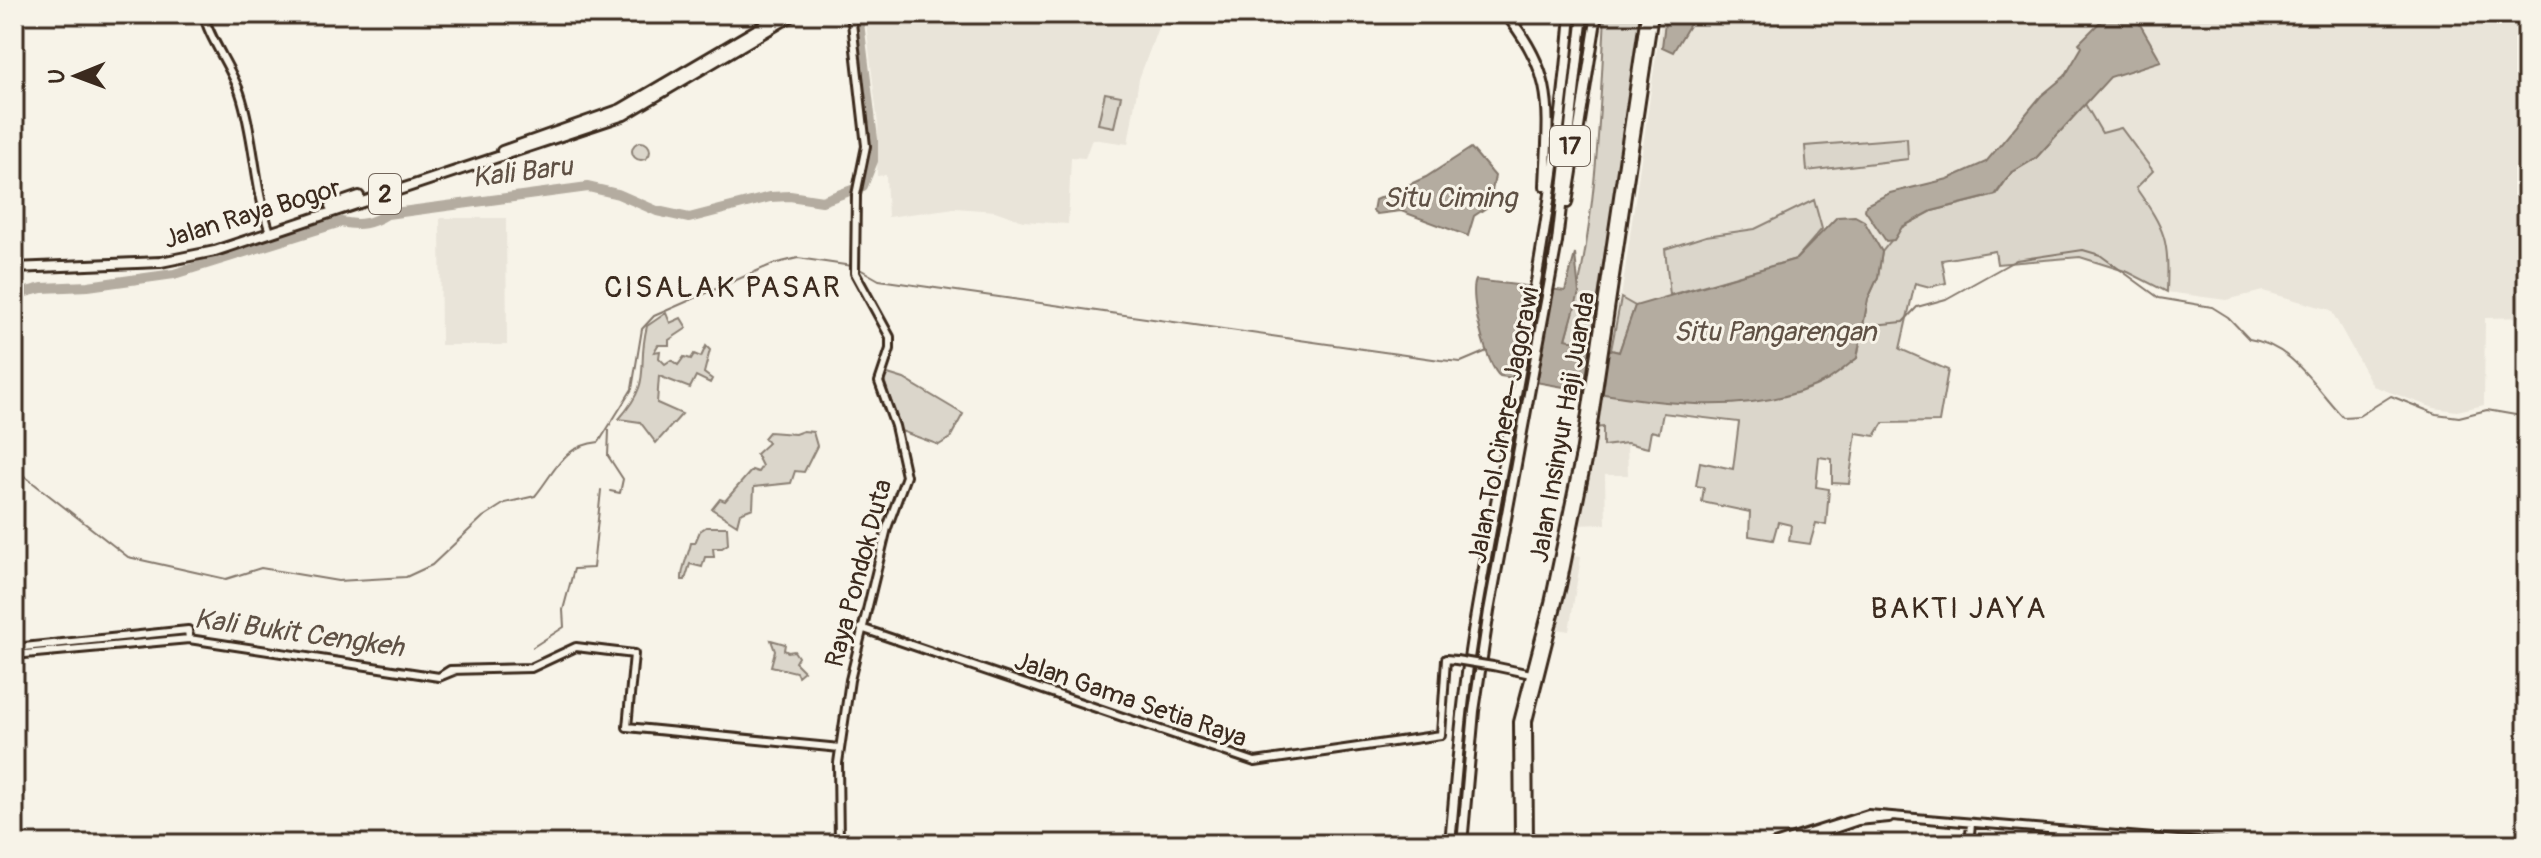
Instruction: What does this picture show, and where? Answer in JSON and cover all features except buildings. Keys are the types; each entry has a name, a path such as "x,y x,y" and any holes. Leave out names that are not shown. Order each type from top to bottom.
{"highway":[{"name":"Jalan Raya Bogor","path":"754,36 783,14"},
{"name":"Jalan Raya Bogor","path":"14,266 160,258 214,247 269,230 624,115 795,14"},
{"path":"1506,14 1533,51 1546,85 1544,231"},
{"name":"Jalan Tol Cinere–Jagorawi","path":"1450,844 1462,709 1476,610 1538,276 1571,14"},
{"name":"Jalan Tol Cinere–Jagorawi","path":"1462,844 1474,711 1489,611 1557,242 1583,14"},
{"path":"1557,242 1573,179 1597,14"},
{"name":"Jalan Insinyur Haji Juanda","path":"1625,189 1646,14"},
{"name":"Jalan Insinyur Haji Juanda","path":"1528,844 1527,721 1566,561 1653,14"},
{"name":"Jalan Insinyur Haji Juanda","path":"1520,844 1518,735 1557,573 1594,395"}],"street":[{"path":"204,14 206,25 225,57 242,101 269,230"},
{"name":"Raya Pondok Duta","path":"839,844 840,748 861,628 887,528 906,476 895,426 879,382 890,349 890,337 855,273 856,195 866,146 851,14"},
{"name":"Jalan Gama Setia Raya","path":"861,628 1255,762 1441,735 1446,659 1531,674"},
{"path":"14,648 188,635 439,677 456,670 531,668 576,647 634,654 627,727 840,748"},
{"path":"14,655 188,635"},
{"path":"1774,844 1863,815 2144,841 2225,844"},
{"path":"1790,844 1858,821 1889,818"},
{"path":"1969,844 1971,824"}],"shaded area":[{"path":"865,14 1163,14 1139,79 1128,144 1092,139 1085,158 1071,157 1068,224 1023,221 995,211 955,208 888,217 886,175 877,176 878,125"},
{"path":"1605,14 1642,14 1592,345 1566,340 1590,219"},
{"path":"1662,14 2527,14 2527,317 2485,318 2484,405 2457,411 2434,408 2373,386 2331,310 2263,291 2226,300 2167,292 2128,272 2080,257 1997,264 1995,251 1942,260 1946,283 1930,287 1915,283 1837,217 1822,229 1814,200 1755,229 1706,236 1665,249 1670,295 1635,306 1621,298"},
{"path":"1105,93 1121,96 1114,127 1098,124"},
{"path":"2085,104 2102,133 2121,128 2153,171 2136,188 2164,236 2167,292 2128,272 2080,257 1997,264 1995,251 1942,260 1946,283 1930,287 1915,283 1900,349 1948,370 1939,422 1883,423 1875,436 1856,433 1849,484 1832,483 1832,459 1819,457 1816,487 1829,489 1826,525 1816,523 1810,544 1789,541 1791,525 1778,522 1773,540 1749,536 1750,512 1702,502 1704,487 1696,486 1700,462 1733,469 1739,422 1663,413 1659,433 1651,431 1648,448 1627,443 1603,446 1603,427 1593,428 1601,391 1702,402 1765,399 1796,391 1827,377 1857,358 1868,299 1878,277 1882,252 1902,227 1932,211 1996,195 2011,173 2036,158"},
{"path":"1907,138 1908,159 1807,171 1805,146"},
{"path":"637,142 645,142 650,151 648,158 637,160 632,155 632,147"},
{"path":"1814,200 1822,229 1796,259 1670,295 1665,249 1706,236 1755,229"},
{"path":"440,218 506,218 507,345 441,345"},
{"path":"1621,298 1635,306 1619,352 1611,350"},
{"path":"666,313 670,323 681,318 687,328 669,340 669,345 658,345 654,352 660,351 659,358 665,364 671,360 678,365 684,357 691,359 694,354 701,357 706,346 710,350 704,373 712,379 710,383 696,376 690,388 659,376 657,403 682,414 656,443 640,422 619,419 637,394 647,326"},
{"path":"888,374 904,379 963,414 950,438 939,445 901,431 884,380"},
{"path":"1604,427 1603,446 1627,443 1628,475 1605,475 1606,524 1573,525 1593,428"},
{"path":"769,432 795,434 813,432 817,446 804,472 795,471 791,483 754,487 753,508 740,513 737,525 712,509 720,499 725,501 752,470 758,472 762,466 756,454 768,443 764,438"},
{"path":"706,527 727,527 728,544 713,548 714,557 705,557 702,567 690,564 685,580 682,580 691,543 695,543 700,531"},
{"path":"1564,555 1581,557 1569,631 1550,628"},
{"path":"771,640 785,644 784,650 788,652 794,651 798,657 795,662 804,671 798,676 796,672 771,666 775,651"}],"water":[{"path":"1666,14 1696,14 1673,52 1662,47"},
{"path":"2108,14 2134,14 2161,61 2110,77 2036,158 2011,173 1995,195 1932,211 1902,227 1894,240 1886,241 1865,210 1866,205 1890,193 1948,179 1986,162 2041,96 2065,76 2082,47 2079,43"},
{"name":"Situ Ciming","path":"1471,148 1495,176 1489,206 1474,216 1468,236 1401,211 1377,214 1373,211 1375,200 1426,177"},
{"name":"Situ Pangarengan","path":"1855,216 1864,221 1882,252 1878,277 1868,299 1857,358 1828,380 1791,395 1751,402 1709,404 1623,397 1500,376 1485,346 1477,315 1476,280 1565,291 1575,254 1579,293 1566,339 1619,352 1635,306 1796,259 1837,217"}],"waterway":[{"name":"Kali Baru","path":"14,295 42,288 88,286 174,274 341,222 365,223 387,214 588,187 618,194 657,211 689,218 770,197 790,196 822,201 863,186 873,161 858,14"},
{"path":"1863,326 1903,322 1917,307 1946,299 2016,260 2083,250 2100,255 2159,298 2212,307 2228,317 2249,339 2264,343 2290,358 2343,417 2359,416 2391,396 2436,414 2459,417 2487,410 2527,417"},
{"path":"14,468 128,557 226,579 261,568 338,581 406,577 432,565 483,517 505,503 535,496 561,460 576,448 599,442 632,389 642,329 654,316 773,264 798,258 852,266"},
{"path":"858,268 879,280 1440,360 1461,362 1487,351"},
{"name":"Kali Bukit Cengkeh","path":"609,430 608,456 623,479 620,493 610,491"},
{"name":"Kali Bukit Cengkeh","path":"533,647 564,627 563,610 574,569 593,568 601,490"},
{"name":"Kali Bukit Cengkeh","path":"14,652 186,635 434,672"}],"district":[{"name":"CISALAK PASAR","path":"723,287"},
{"name":"BAKTI JAYA","path":"1959,608"}]}
